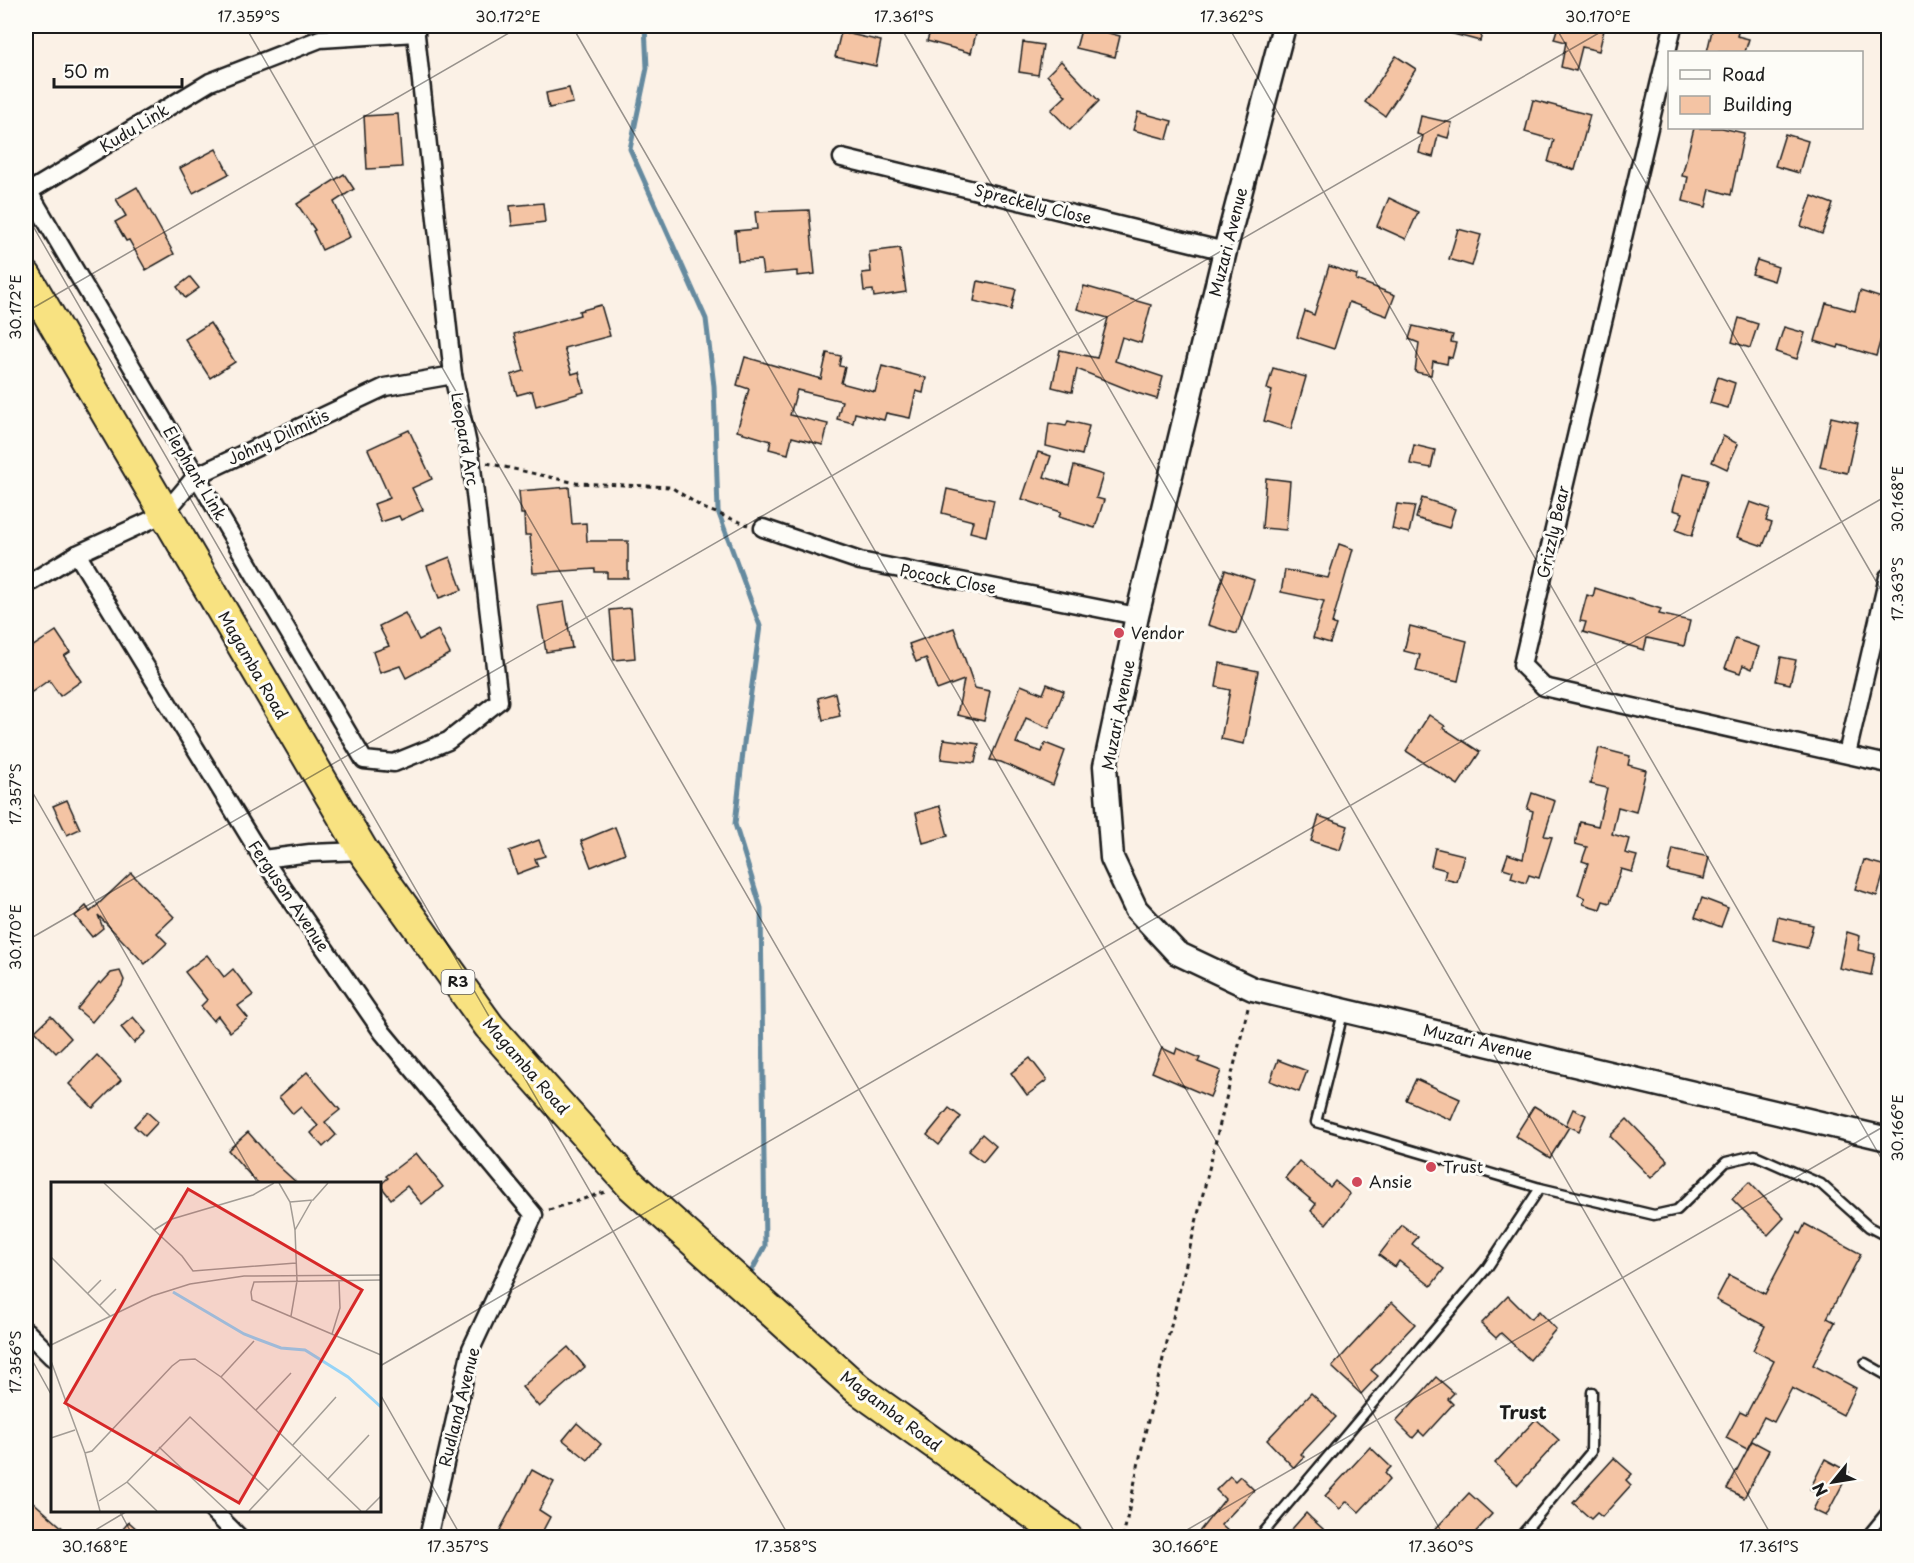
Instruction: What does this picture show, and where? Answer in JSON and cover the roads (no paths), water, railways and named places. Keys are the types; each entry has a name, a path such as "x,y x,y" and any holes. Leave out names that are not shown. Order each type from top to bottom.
{"highway":[{"name":"Magamba Road","path":"26,276 363,851 489,1026 630,1184 858,1389 1067,1538"}],"street":[{"name":"Muzari Avenue","path":"1284,26 1225,251 1137,616 1105,766 1112,858 1136,909 1177,952 1253,988 1888,1139"},
{"name":"Grizzly Bear","path":"1673,26 1522,665 1544,687 1888,764"},
{"name":"Kudu Link","path":"27,189 210,82 320,39 415,29"},
{"name":"Leopard Arc","path":"364,759 394,763 448,741 499,702 471,459 453,375 415,29"},
{"name":"Spreckely Close","path":"842,158 1225,251"},
{"name":"Elephant Link","path":"27,189 364,759"},
{"name":"Johny Dilmitis","path":"26,585 77,554 164,514 196,476 385,387 453,375"},
{"name":"Pocock Close","path":"763,528 860,561 1137,616"},
{"name":"Ferguson Avenue","path":"77,554 263,859 383,1033 534,1215"},
{"path":"1847,754 1888,577"},
{"path":"263,859 310,853 363,851"},
{"name":"Rudland Avenue","path":"428,1538 471,1349 534,1215"},
{"path":"26,1331 51,1356"},
{"path":"214,1512 240,1538"}],"lane":[{"path":"1344,1010 1316,1122 1540,1188 1654,1215 1677,1210 1726,1162 1755,1155 1821,1184 1869,1227 1888,1237"},
{"path":"1259,1538 1487,1268 1540,1188"},
{"path":"1865,1363 1888,1376"},
{"path":"1519,1538 1591,1452 1592,1392"},
{"path":"1865,1538 1888,1510"}],"waterway":[{"path":"645,26 647,68 630,149 706,319 714,386 718,511 760,626 735,824 761,908 765,1246 750,1274"}],"place":[{"name":"Vendor","path":"1119,633"},
{"name":"Trust","path":"1431,1167"},
{"name":"Ansie","path":"1357,1182"}],"district":[{"name":"Trust","path":"1523,1413"}]}
